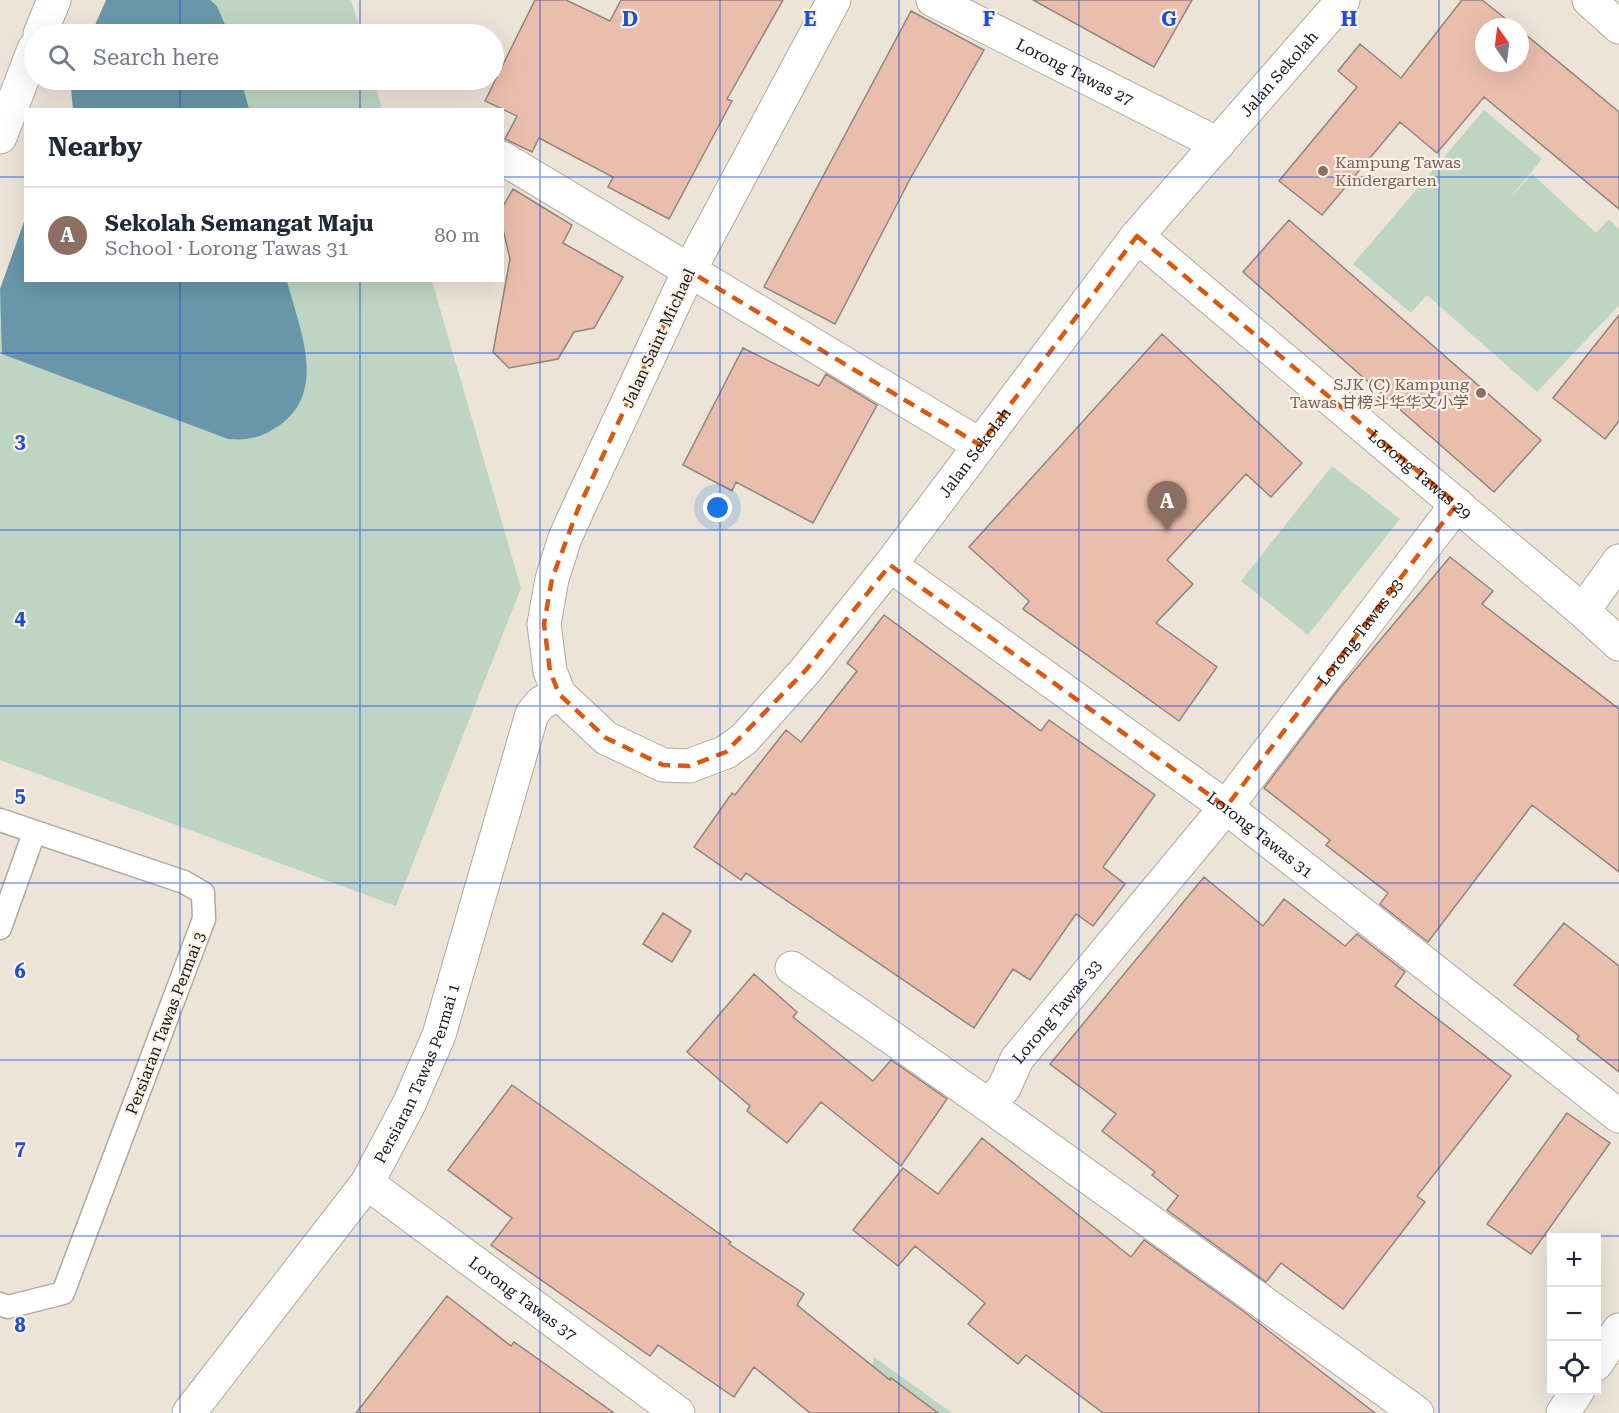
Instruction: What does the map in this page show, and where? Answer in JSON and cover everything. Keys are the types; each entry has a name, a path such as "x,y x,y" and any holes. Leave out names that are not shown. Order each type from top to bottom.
{"street":[{"path":"44,24 54,0"},
{"name":"Jalan Saint Michael","path":"550,699 544,624 559,557 578,508 689,271 834,0"},
{"name":"Lorong Tawas 27","path":"933,0 1218,144"},
{"name":"Jalan Sekolah","path":"550,699 606,738 644,758 663,765 689,766 709,760 726,752 744,739 806,670 890,565 1137,236 1343,0"},
{"path":"1589,0 1619,27"},
{"path":"0,137 24,75"},
{"path":"504,159 980,445"},
{"name":"Lorong Tawas 29","path":"1137,236 1583,610 1619,644"},
{"name":"Lorong Tawas 33","path":"988,1105 1004,1088 1017,1059 1226,807 1457,504"},
{"path":"1583,610 1619,561"},
{"name":"Lorong Tawas 31","path":"890,565 1226,807 1619,1116"},
{"name":"Persiaran Tawas Permai 1","path":"189,1413 367,1183 409,1104 439,1035 525,734 532,714 550,699"},
{"path":"792,968 988,1105 1418,1413"},
{"name":"Lorong Tawas 37","path":"367,1183 678,1413"},
{"path":"1563,1413 1575,1395"}],"lane":[{"name":"Persiaran Tawas Permai 3","path":"0,820 184,882 203,893 204,920 63,1293 8,1307 0,1304"},
{"path":"0,928 34,833"}],"highlighted area":[{"path":"1137,236 1457,504 1226,807 890,565 806,670 726,752 689,766 663,765 606,738 582,718 559,694 550,671 544,624 552,579 578,509 689,271 980,445"}],"green space":[{"path":"115,0 351,0 358,24 106,24"},
{"path":"80,90 377,90 382,108 74,108"},
{"path":"1484,110 1542,159 1508,200 1532,174 1596,233 1609,219 1619,229 1619,305 1537,392 1427,295 1411,313 1353,264"},
{"path":"24,282 432,282 521,588 396,906 0,760 0,300"},
{"path":"1332,466 1400,519 1308,635 1241,581"},
{"path":"874,1357 952,1413 864,1413"}],"water":[{"path":"106,0 210,0 217,6 225,24 95,24"},
{"path":"71,90 244,90 249,108 73,108"},
{"path":"24,222 24,282 287,282 303,338 306,358 303,394 295,411 268,433 249,439 228,439 2,354 0,289"}],"building":[{"path":"535,0 566,0 610,21 621,0 783,0 727,99 732,101 669,219 608,187 613,177 539,138 532,152 505,139 517,116 485,101 490,90 504,90 504,63"},
{"path":"1033,0 1192,0 1154,67"},
{"path":"1462,0 1482,0 1505,18 1475,18 1475,72 1529,72 1529,37 1619,112 1619,209 1484,97 1437,153 1400,122 1322,215 1279,181 1357,87 1338,71 1360,44 1401,78"},
{"path":"911,11 984,50 910,179 835,324 764,287"},
{"path":"513,189 572,225 563,243 623,277 594,328 574,332 558,359 509,368 493,352 510,259 504,234 504,205"},
{"path":"1289,220 1541,440 1494,492 1243,272"},
{"path":"1619,315 1619,421 1605,439 1553,398"},
{"path":"1162,334 1302,463 1271,497 1246,474 1167,560 1193,584 1156,623 1217,667 1179,721 1023,609 1029,601 969,547"},
{"path":"743,348 819,386 826,374 877,405 813,523 736,482 732,491 683,465"},
{"path":"1450,557 1493,591 1482,604 1619,709 1619,872 1532,805 1428,942 1380,904 1388,893 1326,845 1330,840 1264,788 1339,689"},
{"path":"884,615 1041,731 1049,720 1155,795 1103,867 1125,884 1093,926 1076,914 1030,980 1013,969 974,1028 746,873 741,880 694,847 732,793 735,795 786,730 801,742 857,671 847,663"},
{"path":"1204,877 1263,926 1284,899 1345,946 1357,934 1405,972 1395,986 1511,1076 1417,1196 1425,1202 1343,1309 1281,1263 1266,1282 1167,1210 1178,1196 1152,1175 1155,1172 1102,1131 1116,1114 1050,1064"},
{"path":"663,913 691,931 672,962 643,944"},
{"path":"1564,923 1619,966 1619,1072 1577,1039 1579,1036 1514,985"},
{"path":"754,974 797,1012 793,1017 873,1081 891,1060 947,1099 901,1166 821,1102 787,1143 747,1111 750,1106 687,1052"},
{"path":"512,1085 731,1242 729,1244 804,1294 797,1305 890,1380 891,1378 938,1413 810,1413 754,1367 734,1397 658,1345 650,1356 491,1245 512,1218 448,1170"},
{"path":"1567,1113 1610,1143 1531,1254 1487,1224"},
{"path":"982,1138 1131,1257 1144,1240 1243,1311 1375,1413 1103,1413 1026,1355 1018,1364 968,1324 985,1303 915,1246 898,1266 853,1230 903,1168 938,1194"},
{"path":"447,1296 511,1346 514,1342 614,1413 356,1413"}],"place":[{"name":"Kampung Tawas Kindergarten","path":"1323,171"},
{"name":"SJK (C) Kampung Tawas 甘榜斗华华文小学","path":"1481,393"},
{"name":"Sekolah Semangat Maju","path":"1167,531"}]}
